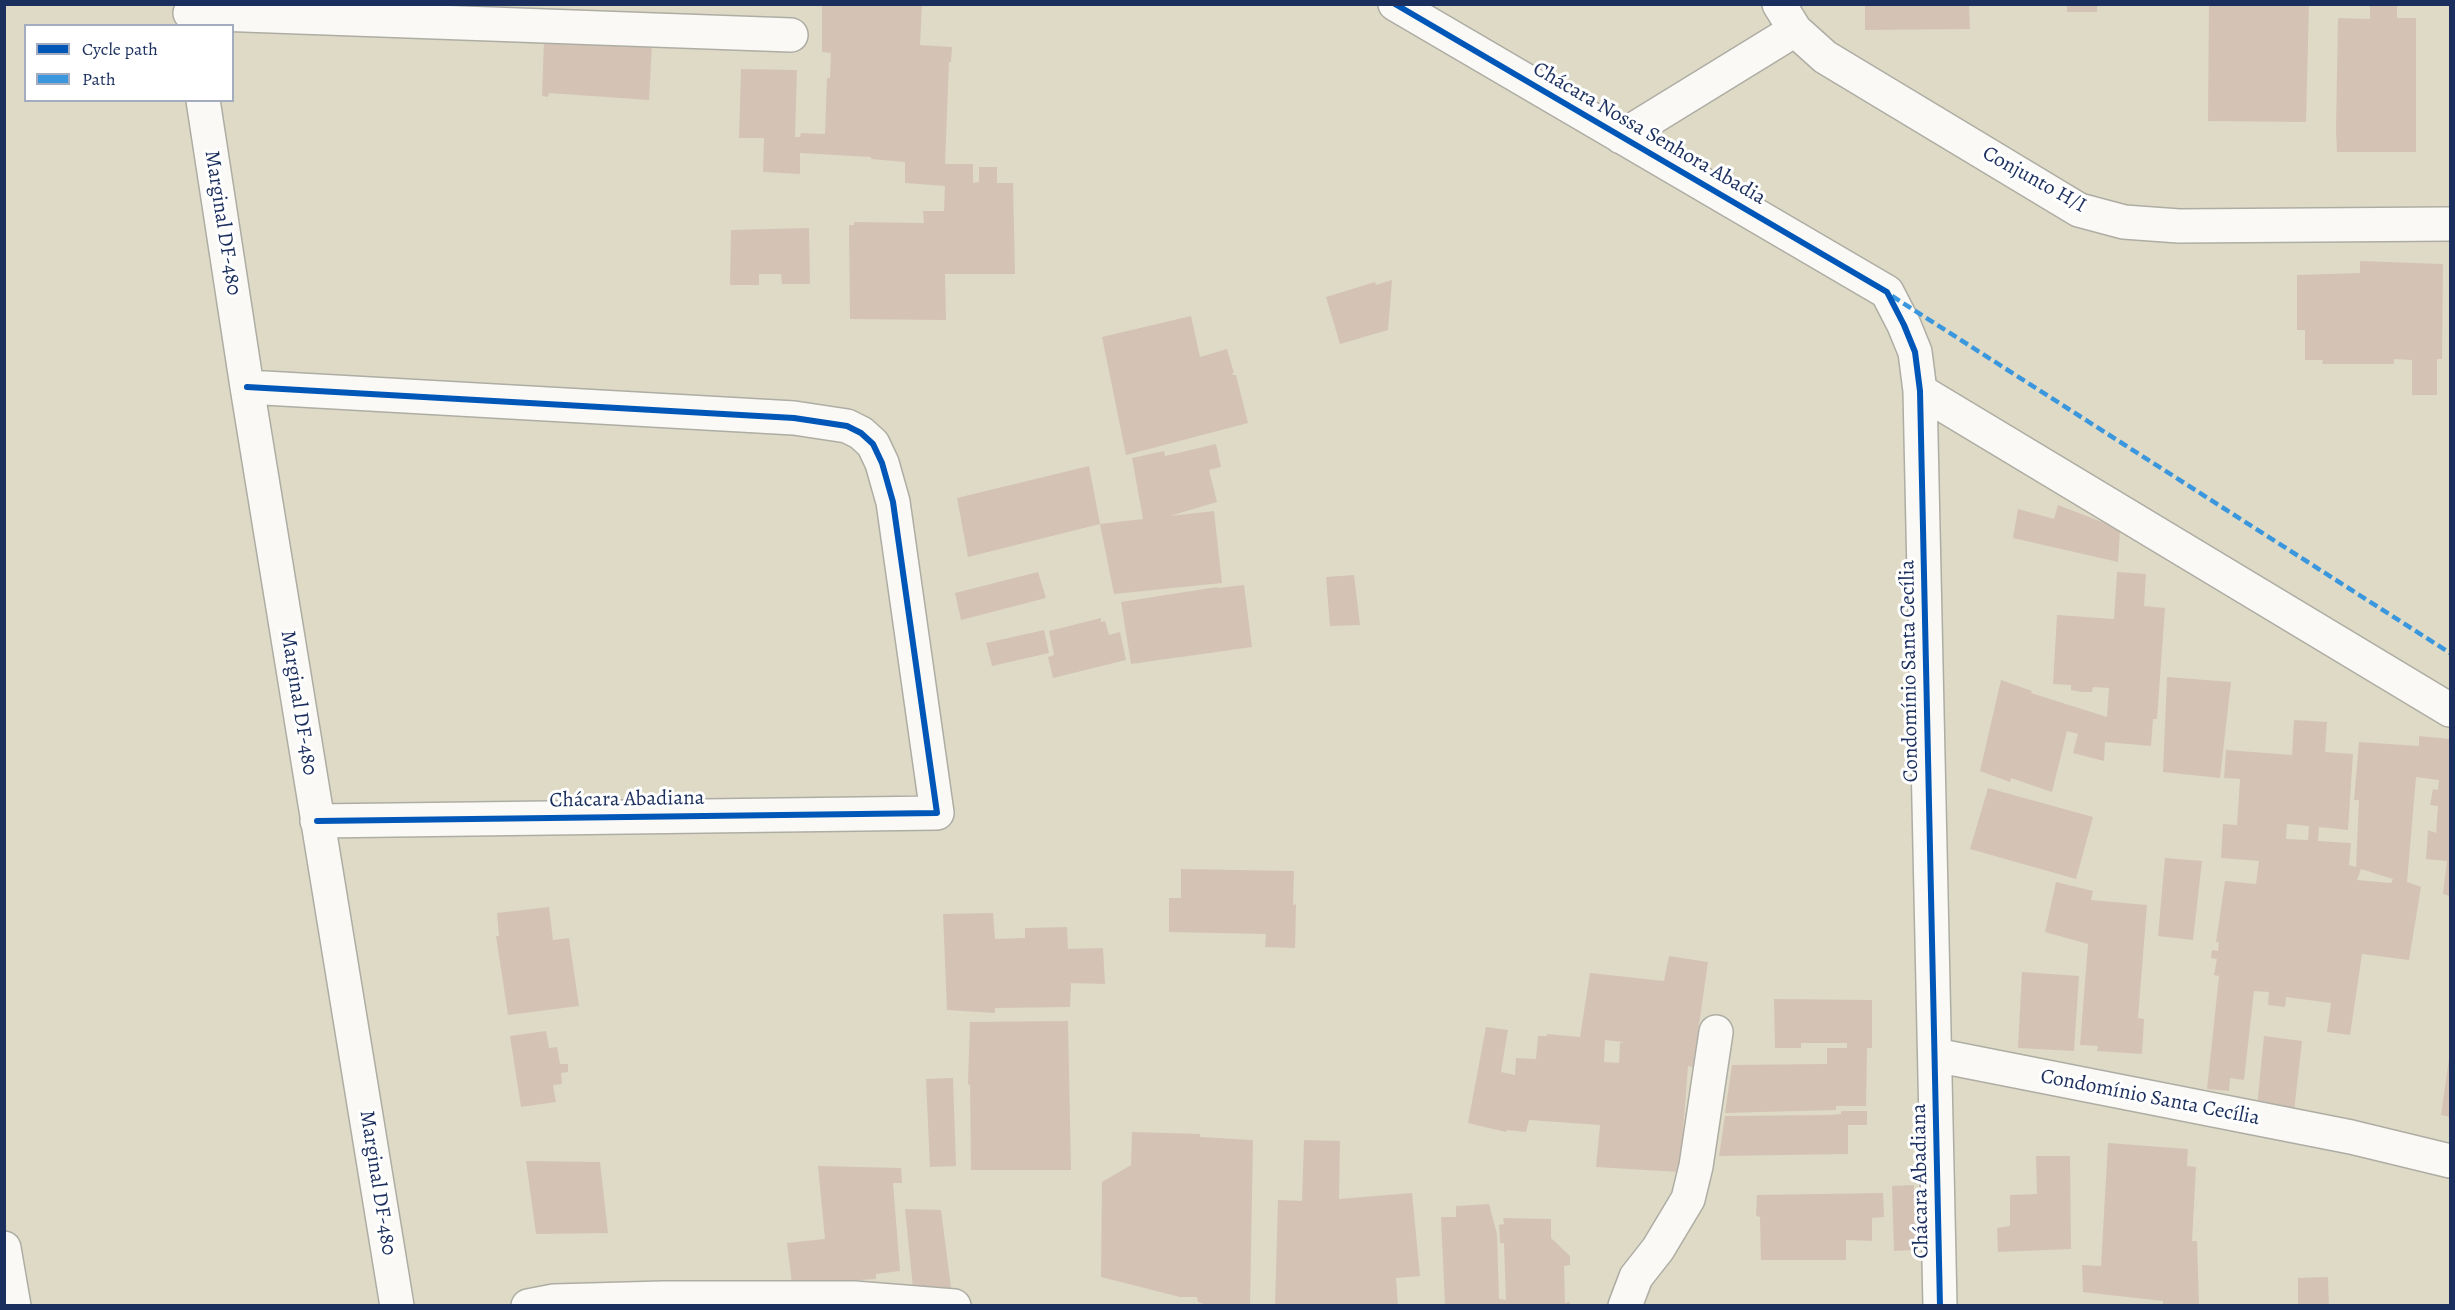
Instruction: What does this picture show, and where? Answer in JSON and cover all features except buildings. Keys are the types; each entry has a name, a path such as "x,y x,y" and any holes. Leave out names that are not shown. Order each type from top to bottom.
{"street":[{"name":"Chácara Nossa Senhora Abadia","path":"1395,4 1887,292"},
{"path":"190,14 791,35"},
{"path":"1621,136 1787,17"},
{"name":"Conjunto H/I","path":"1787,17 1825,57 2079,210 2124,222 2179,226 2451,224"},
{"name":"Marginal DF-480","path":"203,102 247,387 397,1305"},
{"name":"Condomínio Santa Cecília","path":"1887,292 1916,352 1920,391 1935,1055 2351,1137 2451,1161"},
{"name":"Chácara Abadiana","path":"247,387 794,418 847,426 861,433 873,444 882,463 893,502 937,813 317,821"},
{"path":"1920,391 2451,710"},
{"path":"1625,1305 1636,1278 1658,1249 1688,1199 1696,1166 1716,1032"},
{"name":"Chácara Abadiana","path":"1935,1055 1940,1305"},
{"path":"4,1248 14,1305"},
{"path":"528,1305 554,1301 687,1298 854,1298 954,1305"}],"marked path":[{"path":"1892,296 2450,653"}],"cycle path":[{"path":"1395,4 1887,292 1904,325 1915,352 1920,391 1940,1306"},
{"path":"247,387 794,418 847,426 861,433 873,444 882,463 893,502 937,813 317,821"}]}
